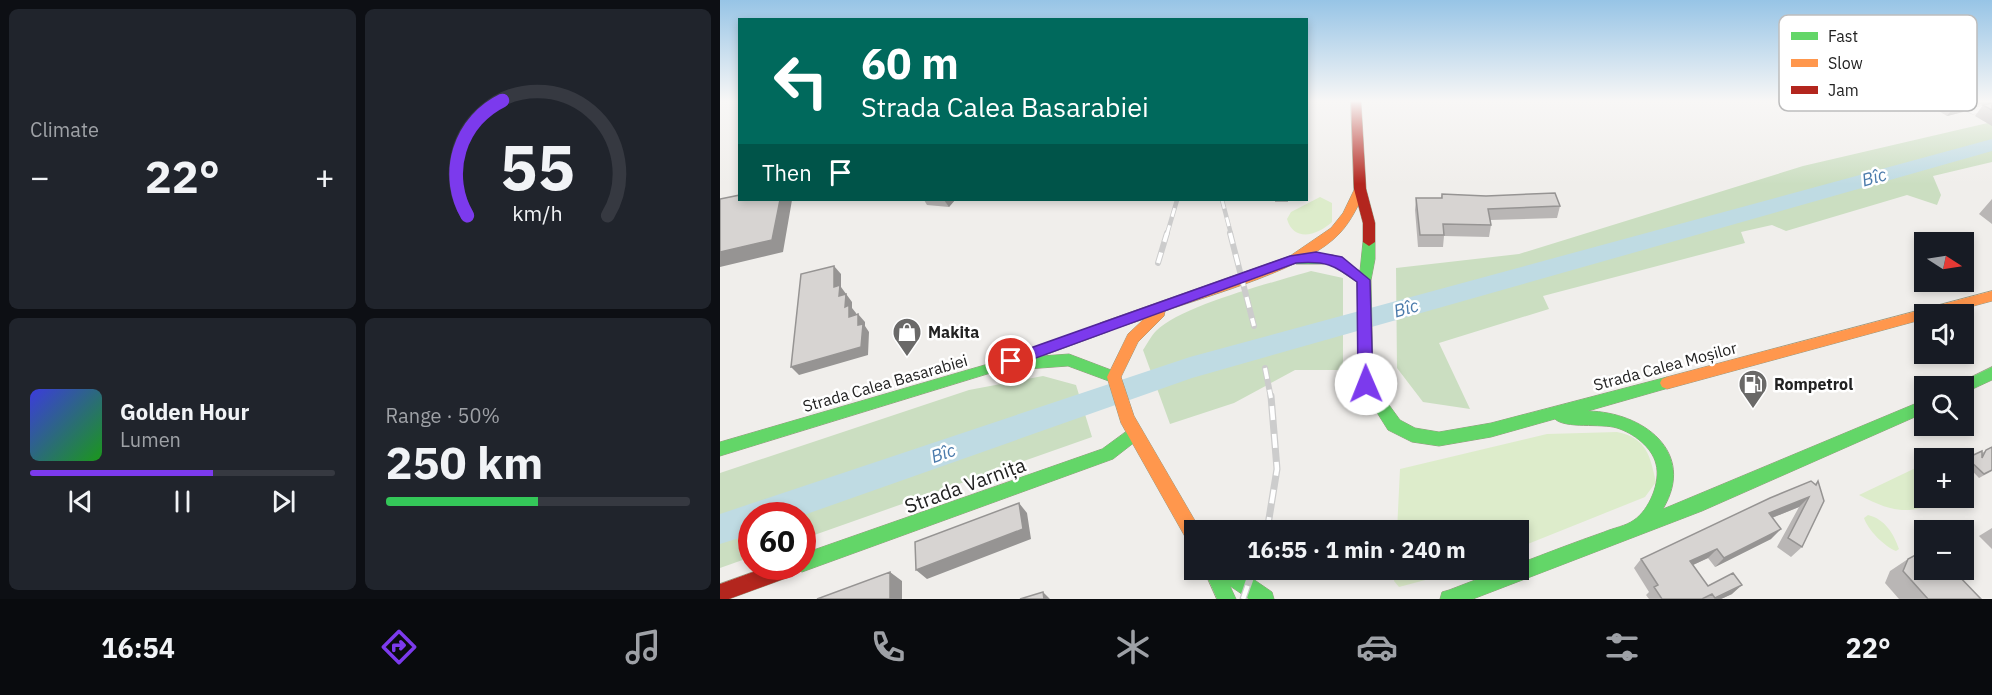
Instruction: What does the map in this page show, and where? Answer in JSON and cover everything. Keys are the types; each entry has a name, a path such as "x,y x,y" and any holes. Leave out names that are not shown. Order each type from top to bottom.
{"main road":[{"path":"1357,129 1360,189 1369,223 1369,259 1364,280"},
{"name":"Strada Calea Basarabiei","path":"720,449 990,369 1295,259 1333,236 1352,210 1360,189"},
{"name":"Strada Calea Basarabiei","path":"1295,259 1316,257 1338,261 1364,280"},
{"name":"Strada Calea Moșilor","path":"1364,280 1366,384 1394,425 1413,435 1439,439 1463,436 1991,299"},
{"path":"1173,303 1150,318 1133,338 1114,379 1134,433 1185,520"},
{"path":"990,369 1034,362 1069,360 1114,379"},
{"path":"1974,382 1992,373"},
{"path":"1449,599 1641,525 1860,436 1914,411"},
{"path":"1538,416 1608,419 1636,429 1655,446 1664,462 1666,482 1659,501 1641,525"},
{"name":"Strada Varnița","path":"816,558 1107,454 1134,433"},
{"path":"720,593 756,580"},
{"path":"1218,580 1227,599"},
{"path":"1238,580 1265,599"}],"green space":[{"path":"1962,129 1992,129 1992,162 1933,176 1941,195 1937,205 1907,195 1786,231 1772,225 1741,232 1745,243 1543,296 1549,309 1439,343 1470,409 1423,402 1397,368 1396,268 1519,254 1803,166"},
{"path":"1320,197 1332,203 1332,222 1320,230 1307,234 1301,234 1290,227 1287,219 1291,212"},
{"path":"1311,271 1343,278 1343,370 1295,370 1234,403 1170,424 1143,350 1156,331 1169,321 1207,303"},
{"path":"1043,376 1076,385 1092,437 816,534 816,502 738,502 738,562 720,568 720,473 969,390"},
{"path":"1617,432 1627,435 1635,439 1646,450 1656,482 1645,497 1529,544 1529,520 1398,520 1400,469 1547,434"},
{"path":"1914,469 1914,508 1920,508 1894,509 1859,495"},
{"path":"1868,515 1879,520 1888,528 1899,549 1896,551 1891,549 1877,537 1864,518"},
{"path":"1394,580 1425,580 1399,587"}],"building":[{"path":"1555,193 1560,206 1488,209 1491,225 1443,224 1444,235 1420,235 1416,198 1442,198 1442,194 1486,196"},
{"path":"738,195 738,201 780,201 772,240 720,252 720,199"},
{"path":"834,266 834,287 840,285 839,296 846,294 845,307 849,305 849,317 858,314 858,325 863,324 861,347 791,367 801,274"},
{"path":"1992,447 1992,470 1984,474 1974,465 1974,455 1982,451 1982,458 1986,450"},
{"path":"1811,481 1816,485 1818,481 1824,501 1802,547 1788,538 1809,497 1769,513 1781,529 1724,558 1717,549 1690,561 1708,586 1733,573 1742,585 1715,598 1712,594 1702,599 1662,599 1654,587 1658,585 1641,559"},
{"path":"1019,503 1023,529 916,570 915,542"},
{"path":"1914,556 1914,580 1963,580 1981,599 1928,599 1903,571 1908,559"},
{"path":"890,572 890,599 817,599"},
{"path":"1043,592 1044,599 1020,599"}],"waterway":[{"name":"Bîc","path":"800,502 1190,368 1992,145"},
{"name":"Bîc","path":"720,529 738,523"}],"railway":[{"path":"1167,234 1177,201"},
{"path":"1222,201 1231,234"},
{"path":"1158,263 1167,233"},
{"path":"1230,233 1254,326"},
{"path":"1265,368 1271,398"},
{"path":"1269,520 1277,469 1271,396"},
{"path":"1243,599 1250,580"}],"traffic: fast":[{"path":"1369,242 1369,259 1364,280 1366,384 1394,425 1412,435 1439,439 1491,430 1667,383"},
{"path":"1296,259 1333,260 1364,280"},
{"path":"720,449 990,369 1105,327"},
{"path":"1027,363 1069,360 1114,377"},
{"path":"1974,382 1992,373"},
{"path":"1449,599 1696,505 1914,410"},
{"path":"1562,417 1597,418 1619,422 1642,433 1659,451 1664,461 1665,486 1658,502 1641,525"},
{"path":"816,558 1107,454 1134,433"},
{"path":"1218,580 1227,599"},
{"path":"1238,580 1265,599"}],"traffic: slow":[{"path":"1105,327 1295,259 1335,231 1348,214 1360,189"},
{"path":"1667,383 1992,296"},
{"path":"1159,312 1133,338 1114,377 1127,418 1185,520"}],"traffic: jam":[{"path":"1357,129 1360,189 1369,223 1369,242"},
{"path":"720,593 756,580"}],"place":[{"name":"Makita","path":"907,358"},
{"name":"Rompetrol","path":"1753,410"}],"route":[{"path":"1011,361 1295,259 1316,257 1338,261 1364,280 1366,384"}]}
